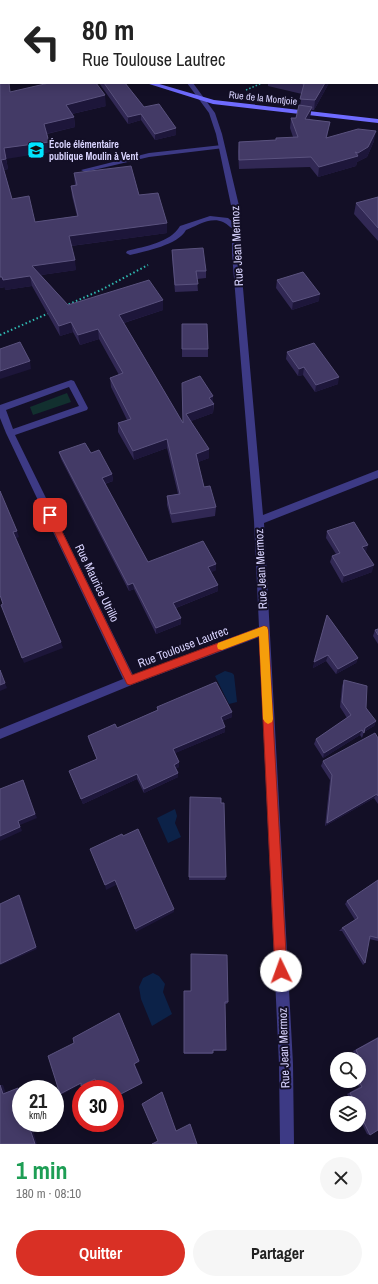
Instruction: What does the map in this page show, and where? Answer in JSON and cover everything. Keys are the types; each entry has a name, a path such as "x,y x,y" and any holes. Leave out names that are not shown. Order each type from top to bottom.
{"main road":[{"name":"Rue de la Montjoie","path":"152,84 213,102 378,120"}],"street":[{"name":"Rue Jean Mermoz","path":"191,84 212,113 222,147 236,210 236,254 258,521 264,630 286,1064 287,1144"},
{"path":"86,170 149,155 222,147"},
{"path":"130,253 168,241 180,234 183,228 210,218 225,220 236,228"},
{"name":"Rue Maurice Utrillo","path":"10,432 84,408 71,383 1,408 10,432 130,681"},
{"path":"258,521 378,474"},
{"name":"Rue Toulouse Lautrec","path":"0,734 130,681 264,630"}],"path":[{"path":"65,306 126,277 152,262"},
{"path":"0,335 50,312"}],"green space":[{"path":"67,393 71,402 33,415 30,407"}],"water":[{"path":"225,671 234,675 237,702 229,704 215,676"},
{"path":"175,809 177,816 175,823 181,837 168,843 157,818"},
{"path":"153,973 159,976 165,984 163,992 172,1014 152,1026 141,999 139,987 143,978"}],"building":[{"path":"0,84 9,84 10,92 45,84 97,84 105,95 66,105 74,117 44,124 49,142 4,148 6,159 1,160 12,199 29,196 35,222 78,216 71,186 77,185 74,173 131,166 139,195 158,193 167,223 69,236 75,260 32,266 68,305 149,280 163,300 119,315 183,423 182,383 200,376 213,396 209,398 214,404 186,414 209,449 196,454 204,487 210,486 216,507 171,514 167,496 180,494 167,439 133,451 118,423 131,419 110,378 123,373 98,329 78,335 71,322 59,326 30,276 3,280 2,277 0,277"},
{"path":"105,84 126,84 144,107 159,104 176,128 155,134 141,114 128,117"},
{"path":"304,84 324,84 315,100 300,99"},
{"path":"299,105 312,107 305,119 330,122 326,138 358,129 376,131 368,147 358,153 355,152 358,156 319,167 311,157 239,160 239,142 298,137 291,118 296,118"},
{"path":"378,197 378,228 356,203"},
{"path":"203,248 206,271 196,271 198,284 175,285 172,250"},
{"path":"303,272 320,294 293,302 277,280"},
{"path":"182,324 207,324 208,349 182,349"},
{"path":"20,342 30,361 0,371 0,349"},
{"path":"314,343 339,377 316,385 304,367 299,369 287,352"},
{"path":"85,443 91,453 99,450 112,474 102,478 148,562 203,541 216,564 208,567 218,585 173,603 181,618 156,628 133,583 128,585 59,452"},
{"path":"0,491 17,531 13,532 61,642 22,658 1,605 3,604 0,595"},
{"path":"354,522 368,545 362,547 374,565 344,576 332,556 340,553 327,531"},
{"path":"327,615 358,658 338,669 328,655 314,662"},
{"path":"0,670 5,683 0,685"},
{"path":"344,680 367,686 366,708 376,721 365,728 364,733 362,730 324,753 316,739 351,715 342,702"},
{"path":"216,682 232,712 221,717 225,727 173,749 179,762 174,765 178,773 144,789 137,774 81,799 69,771 97,759 88,736 115,724 117,728 158,710 157,707"},
{"path":"375,733 378,738 378,796 377,794 327,823 332,775 323,761"},
{"path":"23,780 35,814 18,821 20,827 0,836 0,789"},
{"path":"190,797 221,798 221,803 224,803 226,877 189,877"},
{"path":"138,829 174,909 135,929 115,880 105,885 90,849 122,834 123,836"},
{"path":"378,880 378,938 370,936 365,963 342,928 358,918 347,901"},
{"path":"19,895 36,947 0,964 0,904"},
{"path":"191,954 227,955 228,1002 225,1002 226,1050 213,1050 213,1053 184,1053 184,991 191,991"},
{"path":"119,1013 139,1061 134,1064 142,1083 124,1092 124,1080 72,1080 72,1088 64,1092 64,1080 56,1080 48,1056 74,1043 73,1038"},
{"path":"378,1038 378,1130 370,1135 366,1127 366,1096 352,1096 350,1093 360,1088 366,1088 366,1052 357,1052 356,1050"},
{"path":"0,1085 3,1094 12,1090 12,1132 31,1132 35,1144 0,1144"},
{"path":"162,1092 176,1131 190,1124 197,1144 152,1144 158,1141 142,1104"}],"slow traffic":[{"path":"222,646 264,630 268,719"}],"place":[{"name":"École élémentaire publique Moulin à Vent","path":"36,150"}],"route":[{"path":"50,515 130,681 264,630 281,971"}]}
